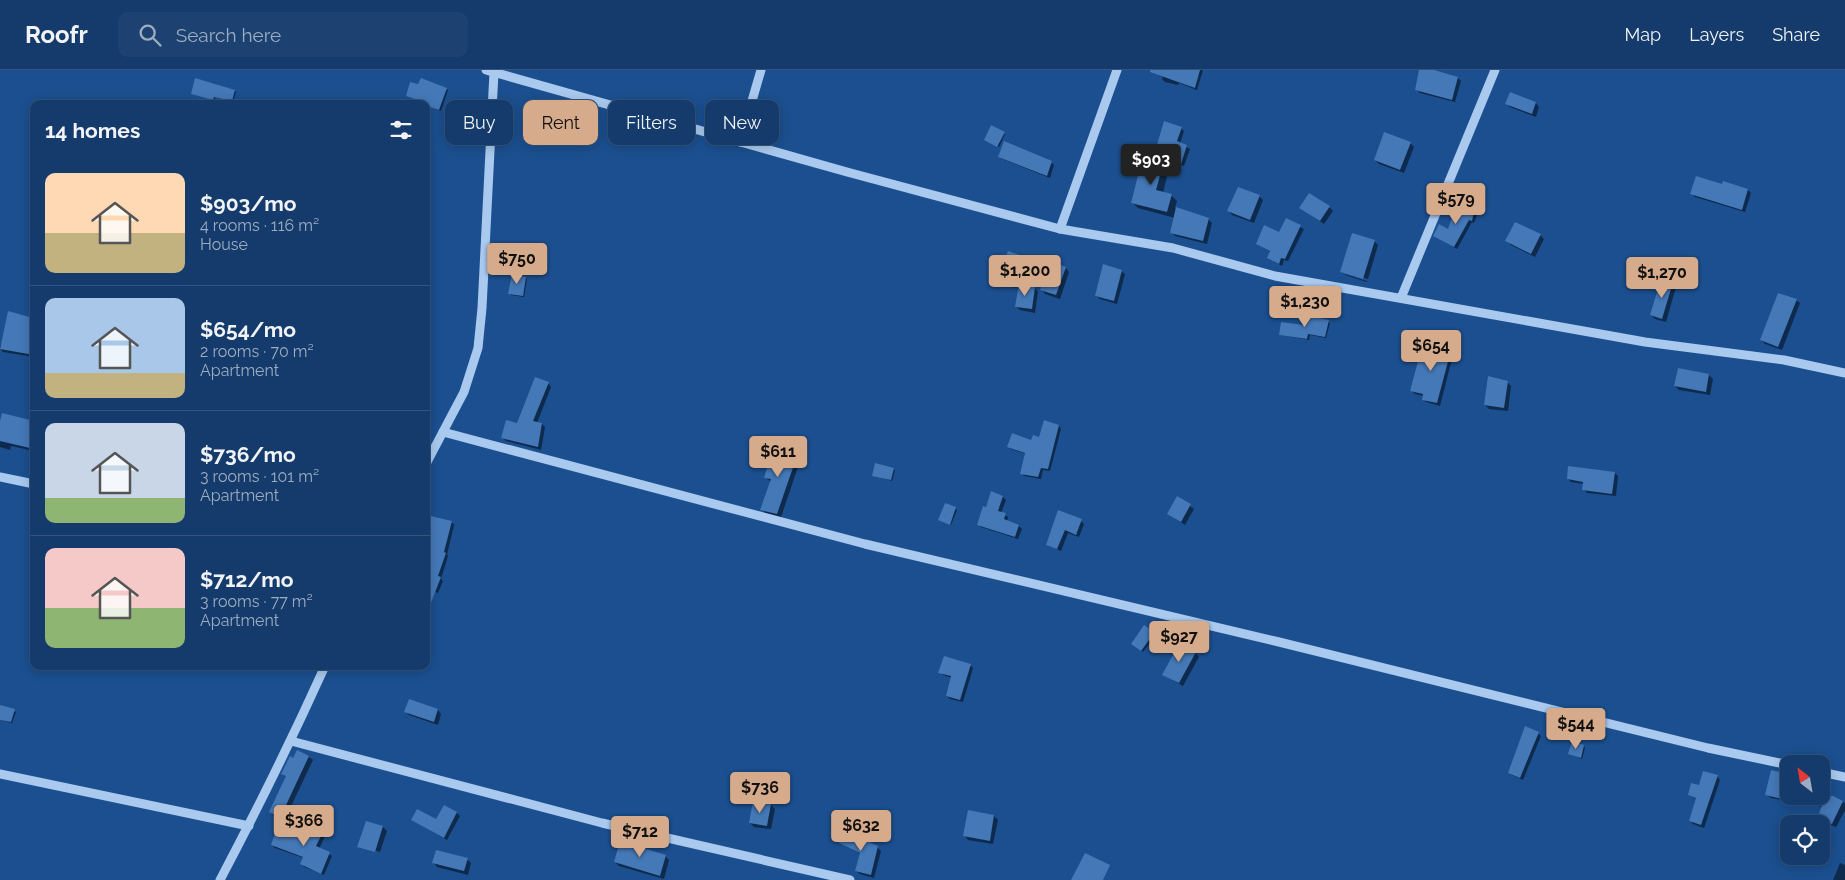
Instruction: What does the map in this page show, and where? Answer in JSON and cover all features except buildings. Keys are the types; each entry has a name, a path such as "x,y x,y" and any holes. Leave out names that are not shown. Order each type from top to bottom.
{"street":[{"path":"752,100 761,70"},
{"path":"1060,228 1117,70"},
{"path":"1401,298 1495,70"},
{"path":"430,456 464,392 478,348 482,308 490,71 705,132"},
{"path":"751,145 1060,228 1173,248 1275,276 1645,342 1784,360 1845,373"},
{"path":"443,432 865,544 1279,642 1708,748 1780,763"},
{"path":"0,477 30,483"},
{"path":"220,880 249,826 323,670"},
{"path":"290,741 602,823 850,880"},
{"path":"0,774 249,826"},
{"path":"1830,774 1845,777"}]}
